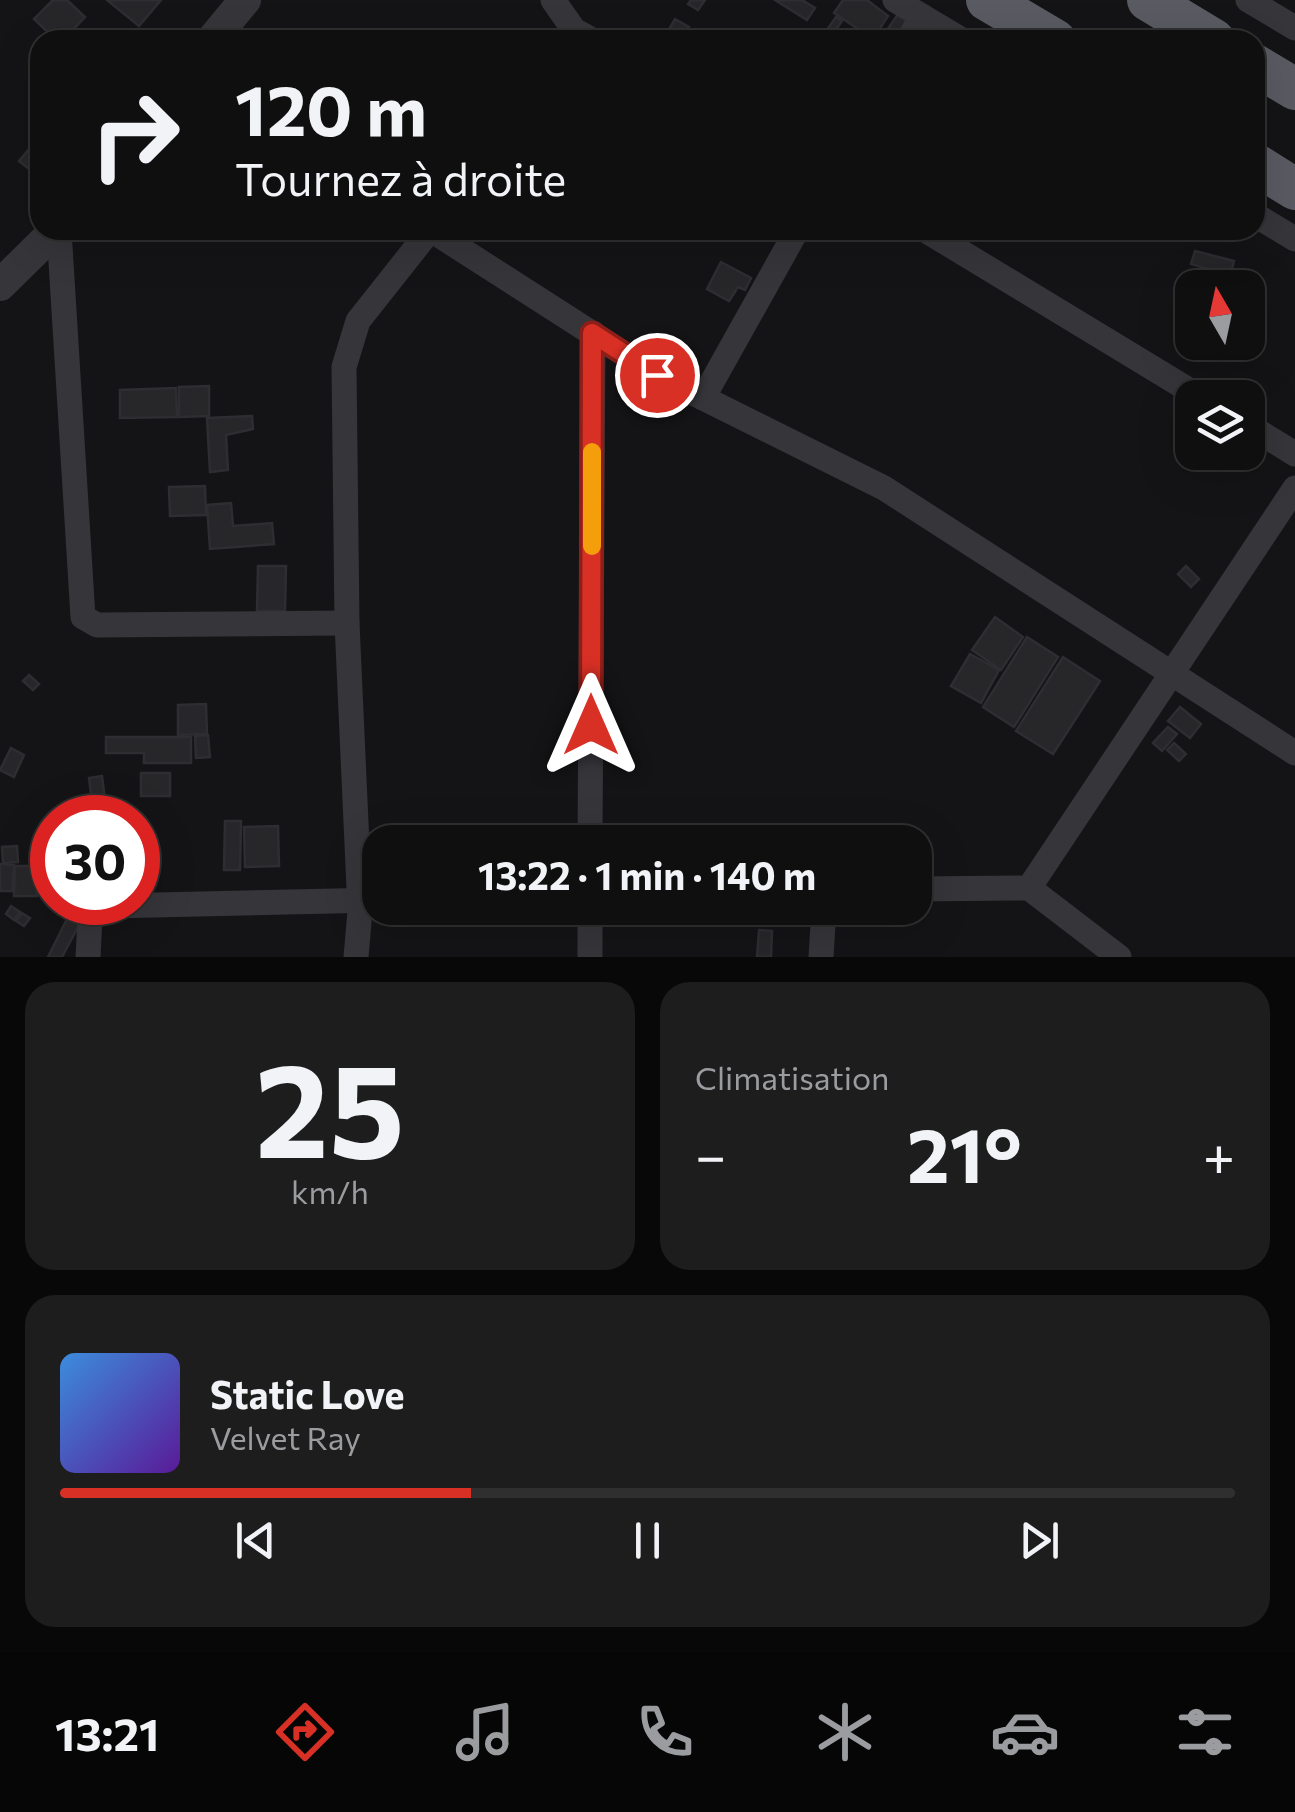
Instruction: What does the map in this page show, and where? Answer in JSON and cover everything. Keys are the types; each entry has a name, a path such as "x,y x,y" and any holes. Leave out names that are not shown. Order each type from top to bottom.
{"highway":[{"path":"987,0 1037,30"},
{"path":"1148,0 1198,30"},
{"path":"1265,71 1295,89"},
{"path":"1265,170 1295,189"}],"street":[{"path":"220,30 245,0"},
{"path":"553,0 572,30"},
{"path":"896,0 945,30"},
{"path":"1248,0 1295,28"},
{"path":"914,30 922,16"},
{"path":"1265,221 1295,239"},
{"path":"0,286 48,240"},
{"path":"59,240 83,617 97,625 348,623"},
{"path":"364,825 348,623 342,388 347,349 358,321 423,240"},
{"path":"447,240 703,398 884,488 1295,753"},
{"path":"703,398 791,240"},
{"path":"941,240 1175,382"},
{"path":"590,825 592,333"},
{"path":"1265,435 1295,454"},
{"path":"1028,888 1295,488"},
{"path":"932,890 1028,888 1119,957"},
{"path":"88,957 90,919 110,906 362,900"},
{"path":"356,957 364,925"},
{"path":"590,925 590,957"},
{"path":"821,957 823,925"}],"building":[{"path":"53,0 67,0 85,17 73,30 46,30 34,19"},
{"path":"107,0 161,0 139,26"},
{"path":"691,0 705,0 698,10 688,4"},
{"path":"775,0 802,0 815,8 807,20"},
{"path":"843,0 867,0 888,16 879,30 860,30 834,13"},
{"path":"899,13 911,21 905,30 887,30"},
{"path":"836,17 842,21 837,28 840,30 827,30"},
{"path":"675,19 689,27 687,30 669,30"},
{"path":"30,148 30,170 19,161"},
{"path":"1195,251 1234,261 1232,270 1191,264"},
{"path":"721,262 751,278 745,290 738,287 729,301 707,289"},
{"path":"209,386 209,416 179,417 179,387"},
{"path":"176,388 177,417 120,418 120,390"},
{"path":"252,416 253,429 226,435 228,470 210,472 207,418"},
{"path":"205,486 206,515 170,516 169,487"},
{"path":"231,503 233,526 272,523 274,544 210,549 207,505"},
{"path":"258,566 286,566 285,611 257,611"},
{"path":"1186,566 1199,579 1191,587 1178,574"},
{"path":"995,617 1023,637 1001,670 972,650"},
{"path":"1027,637 1058,657 1014,727 983,707"},
{"path":"970,654 999,670 981,703 951,686"},
{"path":"1063,657 1100,681 1053,754 1016,731"},
{"path":"29,675 39,684 33,690 23,681"},
{"path":"206,704 207,734 178,735 178,705"},
{"path":"1180,707 1201,724 1190,738 1168,721"},
{"path":"1168,727 1177,734 1162,751 1153,743"},
{"path":"208,735 210,757 196,758 195,736"},
{"path":"106,737 191,737 191,763 144,763 144,753 106,753"},
{"path":"1174,743 1186,754 1179,761 1167,750"},
{"path":"11,748 24,755 14,777 0,770"},
{"path":"141,773 170,773 170,796 141,795"},
{"path":"102,776 104,795 91,795 89,778"},
{"path":"225,821 241,821 240,870 224,870"},
{"path":"278,826 279,866 245,867 244,827"},
{"path":"17,846 18,862 3,863 2,847"},
{"path":"0,864 14,865 12,891 0,891"},
{"path":"15,866 30,866 30,896 14,896"},
{"path":"11,906 20,912 14,920 6,914"},
{"path":"22,913 30,918 24,926 16,921"},
{"path":"64,925 79,925 62,957 48,957"},
{"path":"759,930 772,931 771,957 757,957"}],"slow traffic":[{"path":"592,452 592,546"}],"route":[{"path":"591,725 592,333 657,375"}]}
